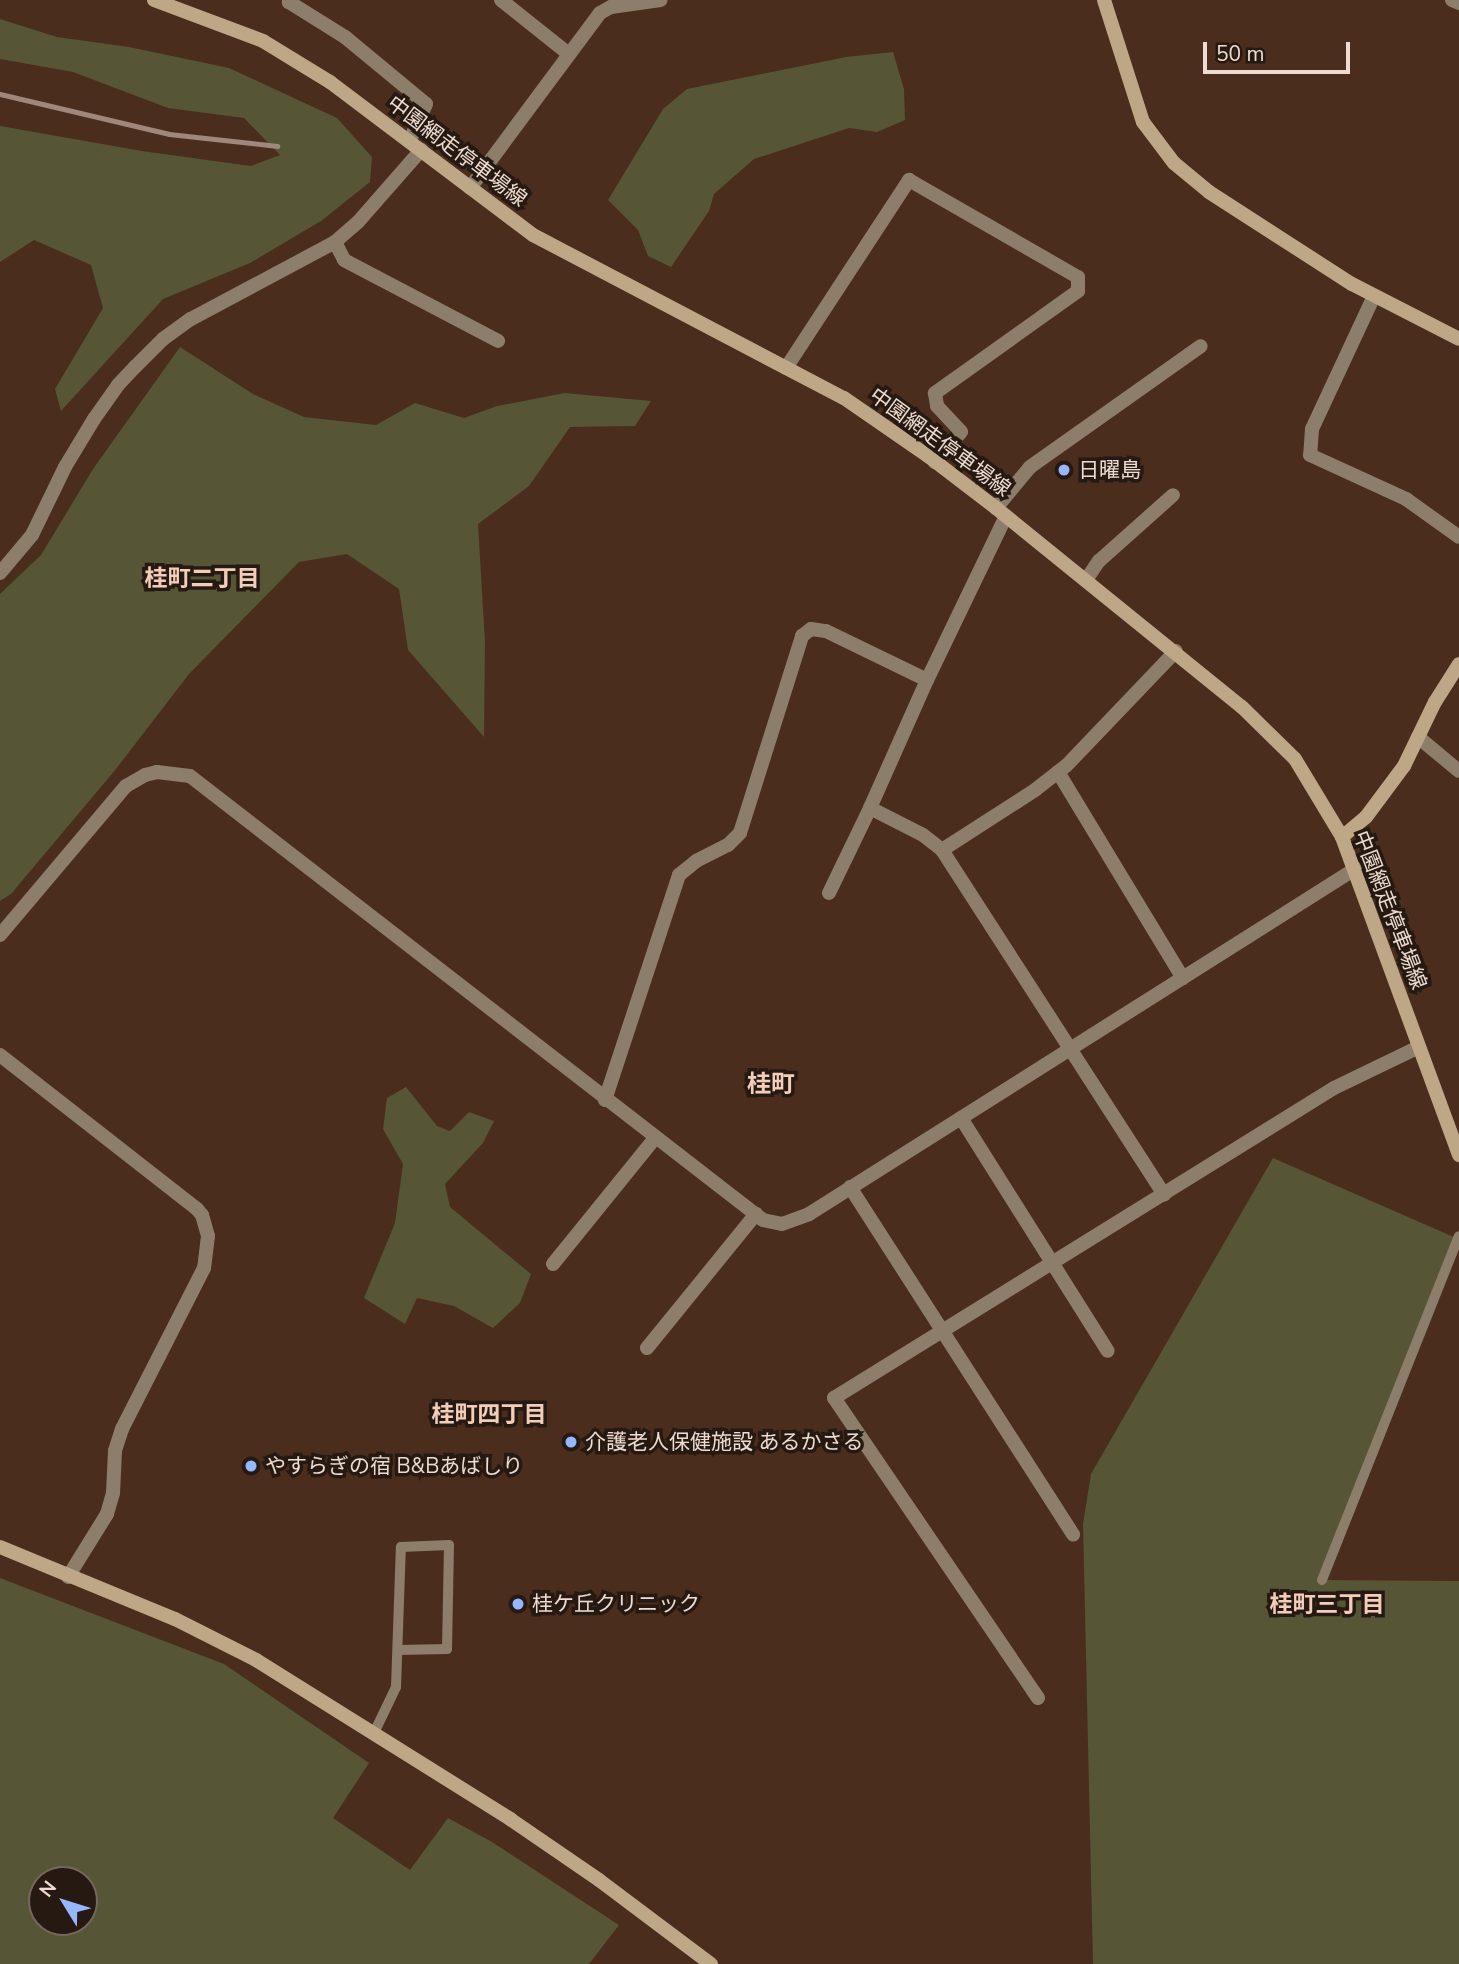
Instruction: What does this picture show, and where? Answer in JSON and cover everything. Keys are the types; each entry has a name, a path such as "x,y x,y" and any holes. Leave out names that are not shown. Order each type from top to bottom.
{"main road":[{"name":"中園網走停車場線","path":"154,0 262,41 330,82 470,188 554,247 844,398 935,461 1001,512 1242,707 1295,759 1342,838 1459,1155"},
{"path":"1104,0 1143,122 1174,163 1209,192 1374,296 1459,339"},
{"path":"1342,838 1372,810 1404,766 1459,664"},
{"path":"0,1547 216,1637 374,1733 599,1880 712,1964"}],"street":[{"path":"0,573 32,535 65,467 94,419 118,385 153,348 191,319 335,242 358,222 416,145 426,104 345,37 289,2 292,0"},
{"path":"501,0 569,54"},
{"path":"470,188 600,13 610,4 661,0"},
{"path":"1452,0 1459,3"},
{"path":"786,368 909,180 1078,277 1078,291 934,393 937,406 961,432 935,461"},
{"path":"335,242 344,260 498,341"},
{"path":"1374,296 1312,429 1310,455 1406,499 1459,537"},
{"path":"829,893 870,808 1001,512 1030,467 1201,346"},
{"path":"1086,580 1100,561 1173,495"},
{"path":"605,1100 679,874 696,861 728,845 740,833 802,636 811,629 826,631 927,680"},
{"path":"942,849 1058,772 1176,651"},
{"path":"1418,737 1459,771"},
{"path":"0,935 126,786 145,775 157,772 190,776 763,1220 782,1224 809,1214 1355,869"},
{"path":"1058,772 1183,978"},
{"path":"870,808 923,835 942,849 1164,1195"},
{"path":"1038,1698 834,1398 1053,1265 1334,1088 1419,1047"},
{"path":"0,1055 197,1209 202,1215 208,1236 204,1268 122,1429 115,1451 113,1493 107,1514 68,1577"},
{"path":"961,1118 1108,1351"},
{"path":"553,1264 655,1138"},
{"path":"850,1187 1073,1535"},
{"path":"647,1348 756,1214"}],"lane":[{"path":"1322,1580 1459,1236"},
{"path":"374,1733 396,1687 401,1547 449,1545 447,1648 398,1650"}],"shaded area":[{"path":"0,19 57,37 129,47 229,68 337,118 372,157 370,182 321,221 250,263 163,299 61,411 55,389 103,308 91,265 34,240 0,262 0,126 142,151 251,166 280,155 244,118 168,108 73,72 0,59"},
{"path":"893,52 904,89 905,120 877,132 849,128 754,159 714,194 709,211 671,267 648,256 638,230 608,200 663,109 687,89 846,57"},
{"path":"180,347 253,394 304,417 376,425 415,403 464,418 497,406 565,393 651,401 635,426 570,427 529,486 478,524 485,642 484,737 408,650 399,589 347,554 299,562 189,674 116,769 11,894 0,901 0,594 41,555 93,469"},
{"path":"406,1087 437,1126 450,1131 469,1112 494,1121 483,1143 445,1184 450,1207 531,1274 520,1303 493,1328 454,1306 417,1298 405,1324 364,1298 395,1223 403,1164 383,1129 387,1098"},
{"path":"1273,1158 1456,1238 1322,1580 1459,1581 1459,1964 1093,1964 1083,1524 1091,1474"},
{"path":"0,1578 224,1664 369,1763 333,1818 410,1870 448,1818 492,1842 619,1925 589,1964 0,1964"}],"railway":[{"path":"0,94 169,134 277,146"}],"place":[{"name":"日曜島","path":"1064,470"},
{"name":"介護老人保健施設 あるかさる","path":"571,1442"},
{"name":"やすらぎの宿 B&Bあばしり","path":"251,1466"},
{"name":"桂ケ丘クリニック","path":"518,1604"}],"district":[{"name":"桂町二丁目","path":"202,579"},
{"name":"桂町","path":"771,1085"},
{"name":"桂町四丁目","path":"489,1415"},
{"name":"桂町三丁目","path":"1327,1605"}]}
